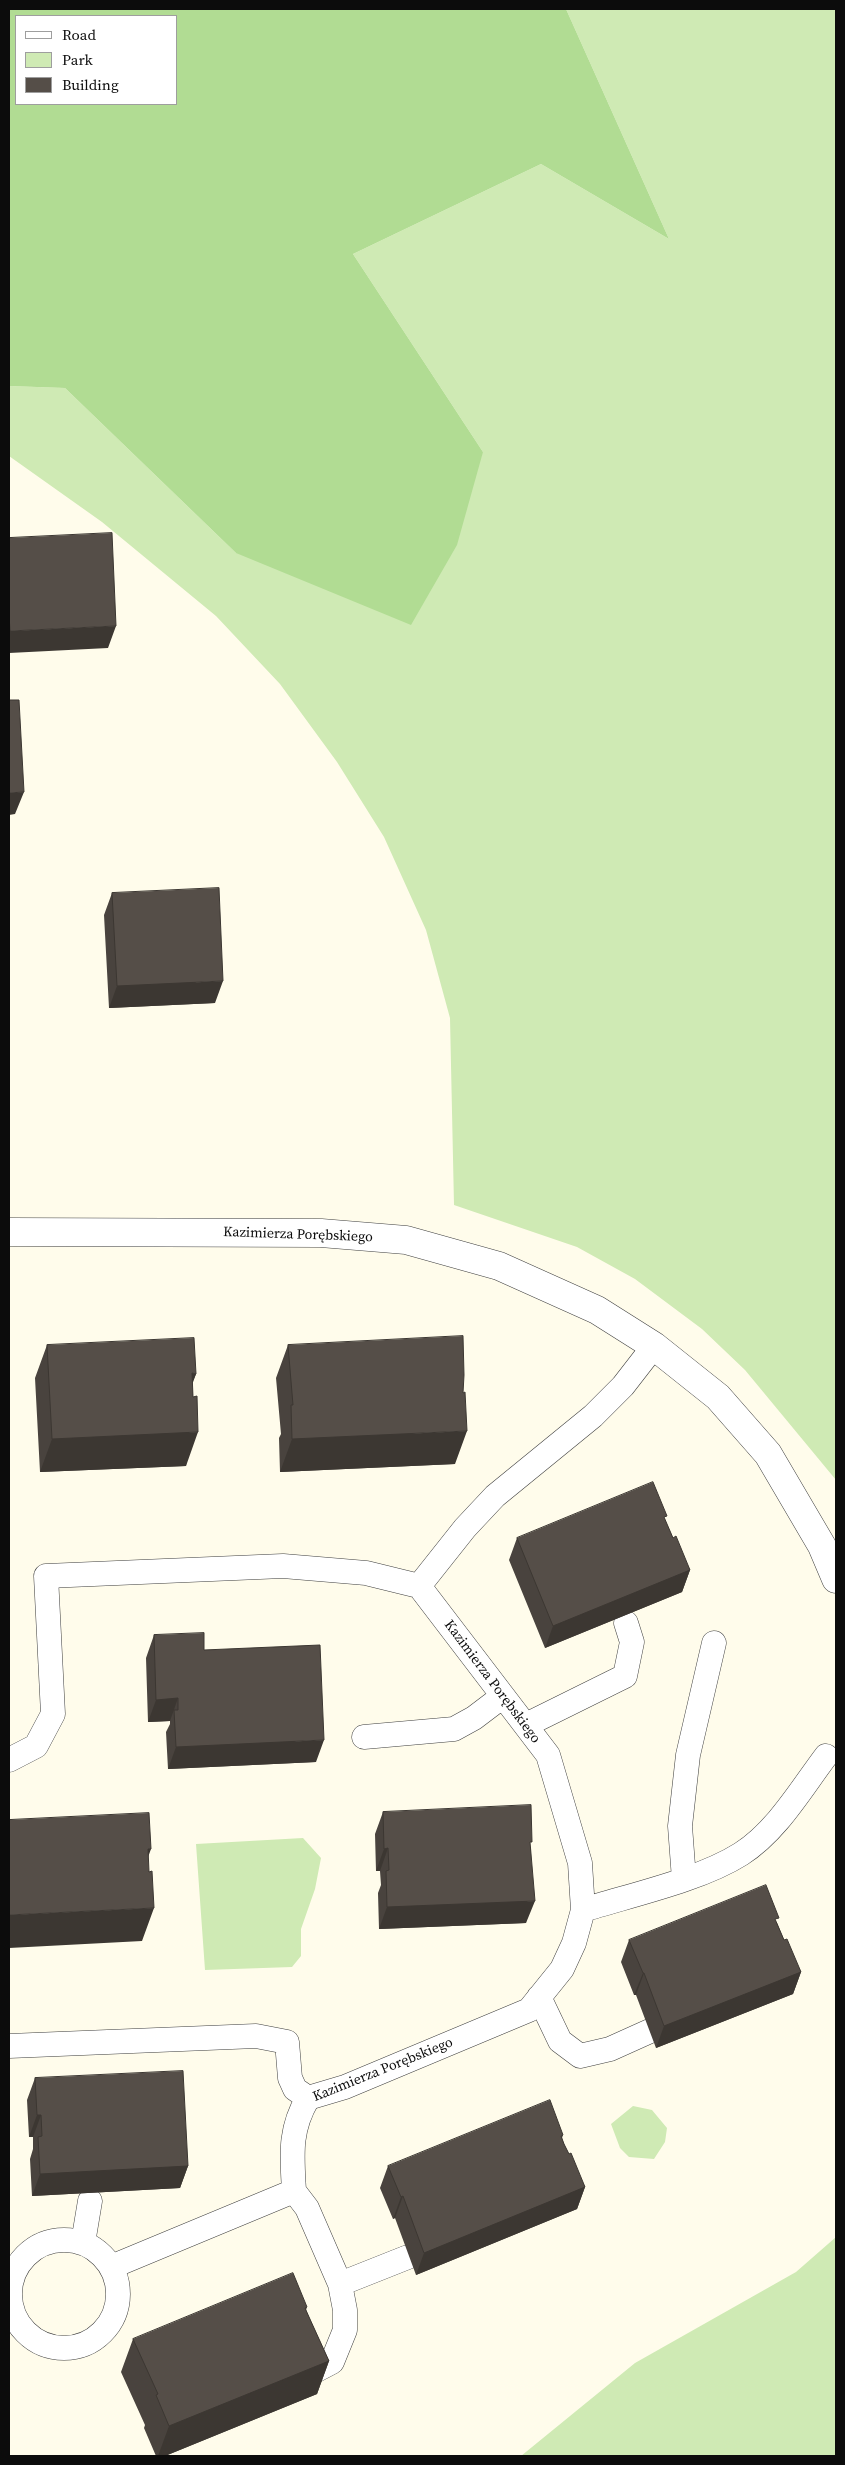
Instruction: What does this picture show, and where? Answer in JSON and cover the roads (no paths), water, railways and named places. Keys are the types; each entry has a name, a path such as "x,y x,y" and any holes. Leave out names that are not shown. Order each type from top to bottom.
{"street":[{"name":"Kazimierza Porębskiego","path":"9,1232 321,1233 406,1240 499,1266 598,1310 654,1346 718,1397 768,1454 822,1546 836,1578"}],"lane":[{"path":"9,1760 36,1746 53,1714 46,1576 284,1566 360,1572 419,1586 465,1528 489,1502 593,1416 623,1386 654,1346"},
{"name":"Kazimierza Porębskiego","path":"294,2191 293,2131 299,2113 308,2098 345,2087 529,2010 562,1969 574,1943 583,1910 580,1863 548,1755 419,1586"},
{"path":"526,1725 625,1676 632,1642 626,1623"},
{"path":"684,1879 680,1826 688,1755 714,1643"},
{"path":"364,1737 454,1729 474,1718 503,1696"},
{"path":"583,1910 711,1870 742,1853 772,1827 826,1756"},
{"path":"539,1997 560,2041 580,2056 610,2049 650,2031"},
{"path":"9,2046 256,2036 287,2042 290,2078 295,2088 308,2098"},
{"path":"111,2267 294,2191 307,2208 340,2284 345,2310 345,2330 332,2362 309,2374"},
{"path":"83,2243 90,2201"},
{"path":"72,2240 83,2243 99,2253 111,2267 119,2291 116,2310 108,2327 86,2344 68,2349 44,2345 28,2335 18,2323 11,2305 10,2290 14,2272 30,2252 52,2241 72,2240"},
{"path":"340,2284 408,2256"}]}
